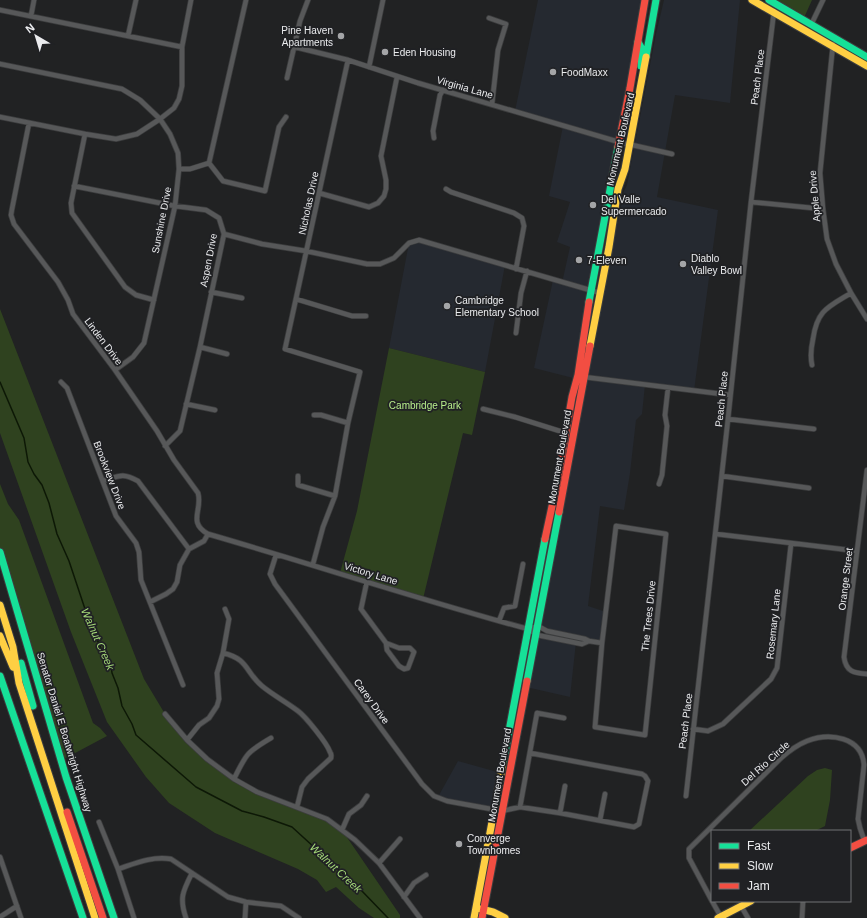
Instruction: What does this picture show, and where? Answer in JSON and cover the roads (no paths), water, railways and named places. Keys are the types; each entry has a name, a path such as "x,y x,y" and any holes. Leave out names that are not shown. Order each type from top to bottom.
{"main road":[{"name":"Monument Boulevard","path":"482,918 528,629 572,397 578,375 591,291 630,88 645,0"},
{"name":"Monument Boulevard","path":"474,918 537,635 618,189 625,169 638,105 656,0"},
{"path":"752,0 867,66"},
{"path":"769,0 867,57"},
{"path":"638,42 642,49 641,63 643,78"},
{"path":"630,88 634,100 638,105"},
{"name":"Senator Daniel E Boatwright Highway","path":"0,552 66,776 114,918"},
{"path":"0,605 13,647 20,683"},
{"path":"0,636 20,683 95,918"},
{"path":"13,647 21,663 59,787 103,918"},
{"path":"0,676 82,918"},
{"path":"851,848 866,840"},
{"path":"719,917 749,902"},
{"path":"476,908 493,912 505,918"}],"street":[{"path":"31,16 34,0"},
{"path":"128,36 136,0"},
{"path":"0,117 85,134 116,138 137,134 174,108 179,99 182,86 182,47 191,0"},
{"path":"209,163 246,0"},
{"path":"288,78 300,21 308,0"},
{"path":"369,67 383,0"},
{"path":"812,24 823,0"},
{"name":"Peach Place","path":"686,796 716,534 751,202 776,5"},
{"path":"0,10 182,47"},
{"path":"488,18 506,24 498,50 492,104"},
{"name":"Apple Drive","path":"833,38 820,173 823,208 827,239 836,264 867,319"},
{"name":"Virginia Lane","path":"295,47 348,60 443,90 629,145 672,154"},
{"name":"Nicholas Drive","path":"348,60 285,350 360,372 348,423"},
{"name":"Sunshine Drive","path":"0,64 122,89 140,100 160,119 170,134 178,153 179,169 175,206 144,343 133,357 115,370"},
{"path":"319,193 369,207 378,203 384,196 386,180 381,156 397,76"},
{"path":"434,138 433,131 440,95 443,90"},
{"path":"209,163 224,181 265,192 280,127 286,117"},
{"name":"Linden Drive","path":"29,123 12,209 11,216 14,224 58,282 68,300 73,314 115,370 156,430 174,460 198,493 200,499 196,520 202,530 208,534"},
{"path":"85,134 71,202 72,213 125,287 136,295 154,300"},
{"path":"179,169 209,163"},
{"name":"Aspen Drive","path":"74,186 175,206 206,210 219,218 224,234 200,347 180,431 165,446"},
{"path":"446,189 514,213 522,218 524,226 516,269"},
{"path":"751,202 823,208"},
{"path":"224,234 262,244 306,251 367,264 380,264 394,258 409,243 419,240 600,293"},
{"path":"516,333 521,293 527,271"},
{"path":"211,292 242,298"},
{"path":"812,365 810,356 815,325 821,314 827,308 851,293"},
{"path":"296,299 352,316 366,316"},
{"path":"200,347 227,354"},
{"path":"584,377 730,395"},
{"name":"Brookview Drive","path":"61,382 67,388 116,516 136,543 139,552 141,580 183,685"},
{"path":"658,484 662,476 667,426 665,415 668,388"},
{"path":"186,404 215,410"},
{"path":"483,409 515,417 566,433"},
{"path":"313,564 323,527 335,496 348,423 321,415 314,416"},
{"path":"728,418 814,429"},
{"name":"Orange Street","path":"867,470 844,657 847,667 851,671 867,674"},
{"path":"103,481 128,475 138,481 189,549"},
{"path":"298,476 298,485 335,496"},
{"path":"722,476 809,488"},
{"name":"The Trees Drive","path":"616,526 666,534 645,735 595,727 602,643 616,526"},
{"path":"150,602 173,589 180,565 189,549 204,542 208,534"},
{"name":"Victory Lane","path":"208,534 528,629"},
{"path":"716,534 857,551"},
{"name":"Rosemary Lane","path":"693,729 708,731 723,724 771,679 775,673 777,668 790,544"},
{"name":"Carey Drive","path":"276,555 270,574 275,584 422,784 434,796 447,801 499,810"},
{"path":"499,621 504,608 515,606 523,564"},
{"path":"368,581 361,609 386,643 387,650 401,669 408,668 414,652 410,648 399,648 386,643"},
{"path":"187,740 199,724 209,718 217,706 219,699 217,673 230,619 225,609"},
{"path":"528,629 538,626 547,631 602,643"},
{"path":"528,629 537,635 582,644 589,641"},
{"path":"223,653 232,655 243,662 260,685 298,711 306,719 330,751 330,758 308,779 302,787 297,807"},
{"path":"520,807 536,713 564,718"},
{"path":"165,714 187,740 207,759 234,779 257,792 327,820 356,840 379,863 420,918"},
{"path":"234,779 244,758 252,749 271,738"},
{"name":"Del Rio Circle","path":"711,899 689,858 689,849 781,758 806,741 820,738 836,738 847,740 860,749 864,765 859,823 866,840"},
{"path":"499,810 520,807 634,827 639,824 648,780 642,774 530,753"},
{"path":"560,813 565,786"},
{"path":"600,820 605,794"},
{"path":"342,830 349,814 362,804 367,796"},
{"path":"99,822 118,869 134,918"},
{"path":"379,863 400,839"},
{"path":"0,857 21,918"},
{"path":"118,869 149,859 171,859 228,897 246,902 281,906 299,918"},
{"path":"186,918 183,909 183,890 192,873"},
{"path":"404,897 414,883 426,875"},
{"path":"245,918 246,902"},
{"name":"Del Rio Circle","path":"712,902 719,917"},
{"path":"802,918 803,902"},
{"path":"0,917 17,906"},
{"path":"741,906 748,918"}],"waterway":[{"name":"Walnut Creek","path":"0,382 24,438 28,462 42,485 49,503 57,534 69,561 88,618 102,651 111,665 122,706 136,735 196,787 242,811 292,827 361,890 388,918"}],"place":[{"name":"Pine Haven Apartments","path":"341,36"},
{"name":"Eden Housing","path":"385,52"},
{"name":"FoodMaxx","path":"553,72"},
{"name":"Del Valle Supermercado","path":"593,205"},
{"name":"7-Eleven","path":"579,260"},
{"name":"Diablo Valley Bowl","path":"683,264"},
{"name":"Cambridge Elementary School","path":"447,306"},
{"name":"Converge Townhomes","path":"459,844"}],"park label":[{"name":"Cambridge Park","path":"425,405"}]}
